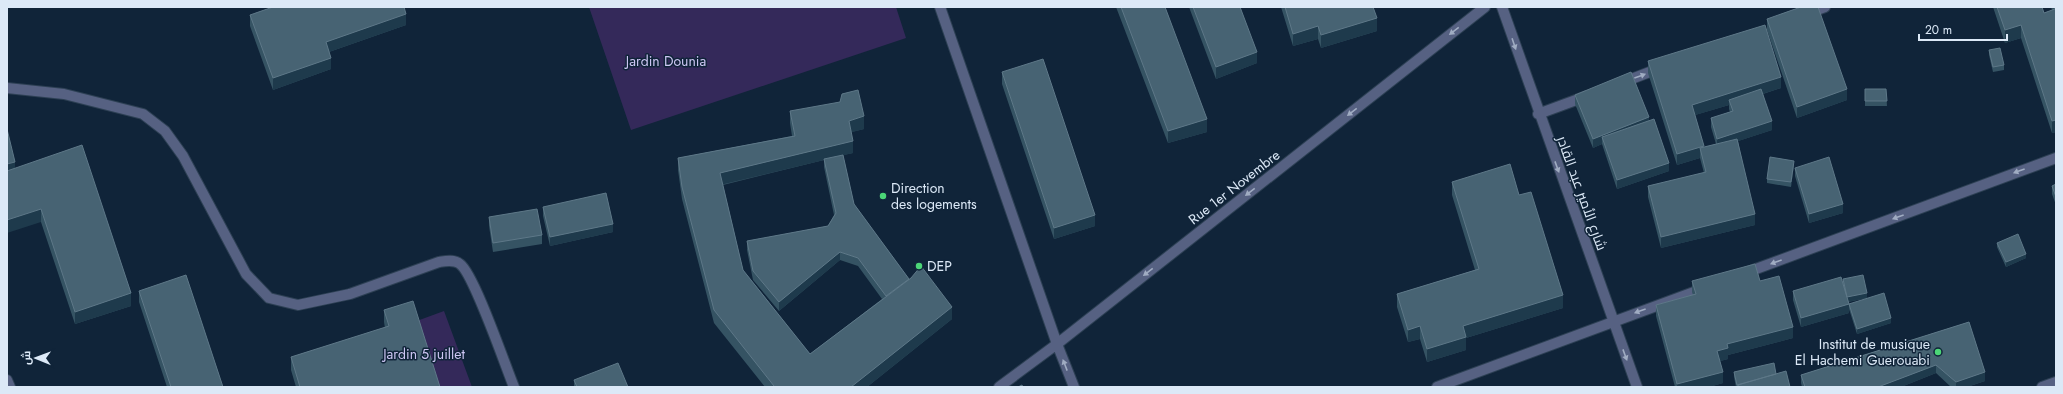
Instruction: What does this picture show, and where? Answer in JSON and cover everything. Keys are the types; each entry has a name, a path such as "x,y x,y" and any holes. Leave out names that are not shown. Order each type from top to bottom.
{"street":[{"path":"940,7 1057,344 1074,387"},
{"name":"Rue 1er Novembre","path":"999,387 1057,344 1484,7"},
{"name":"شارع الأمير عبد القادر","path":"1502,7 1538,114 1637,387"},
{"path":"1796,18 1825,7"},
{"path":"1612,86 1670,64"},
{"path":"7,88 64,94 143,114 165,131 183,156 246,274 269,298 298,305 350,294 439,262 458,262 465,268 479,298 514,387"},
{"path":"1538,114 1597,92"},
{"path":"1737,276 2056,158"},
{"path":"1437,387 1715,284"},
{"path":"7,380 10,387"},
{"path":"2042,387 2056,382"}],"green space":[{"name":"Jardin Dounia","path":"589,7 896,7 906,38 631,130"},
{"name":"Jardin 5 juillet","path":"444,311 472,387 315,387 305,362"}],"building":[{"path":"273,7 404,7 406,14 326,42 331,58 273,78 250,15"},
{"path":"1121,7 1165,7 1207,119 1168,131"},
{"path":"1193,7 1240,7 1257,52 1216,67"},
{"path":"1285,7 1373,7 1377,18 1321,35 1318,26 1293,34"},
{"path":"1801,7 1818,7 1847,89 1797,107 1767,19"},
{"path":"1997,7 2042,7 2044,13 2055,9 2056,7 2056,120 2052,121 2021,25 2005,30"},
{"path":"1765,25 1781,77 1692,105 1704,146 1677,154 1648,61"},
{"path":"2000,48 2004,65 1993,67 1989,50"},
{"path":"1043,59 1095,215 1054,228 1002,72"},
{"path":"1631,72 1649,117 1593,139 1575,95"},
{"path":"1761,89 1772,121 1717,139 1711,118 1733,111 1729,100"},
{"path":"1865,89 1886,89 1887,101 1865,101"},
{"path":"858,90 864,116 849,121 853,141 720,173 743,270 810,354 911,278 921,266 952,307 851,387 772,387 774,386 714,310 682,187 678,158 795,136 790,111 840,102 842,94"},
{"path":"1654,119 1669,163 1617,180 1602,137"},
{"path":"7,129 15,162 7,164"},
{"path":"1737,139 1755,214 1661,237 1648,186 1706,172 1700,148"},
{"path":"82,145 131,293 75,312 41,209 7,220 7,171"},
{"path":"843,155 854,204 909,279 886,296 858,258 840,252 779,302 753,271 747,241 828,226 836,213 824,159"},
{"path":"1770,157 1794,161 1791,182 1767,179"},
{"path":"1829,157 1843,204 1809,214 1795,168"},
{"path":"1510,164 1519,195 1531,192 1563,295 1463,326 1466,337 1427,349 1420,326 1408,330 1397,294 1479,269 1452,182"},
{"path":"2056,184 2056,197 2052,186"},
{"path":"606,193 613,224 550,237 543,207"},
{"path":"537,209 542,235 493,243 489,217"},
{"path":"2018,234 2026,254 2006,262 1997,243"},
{"path":"1755,264 1760,281 1779,276 1793,327 1727,344 1728,348 1717,351 1723,372 1677,384 1656,305 1696,294 1692,281"},
{"path":"186,275 223,387 171,387 139,291"},
{"path":"1863,275 1867,293 1847,297 1843,279"},
{"path":"1841,277 1849,304 1801,318 1793,291"},
{"path":"1884,293 1891,318 1857,329 1849,304"},
{"name":"Jardin 5 juillet","path":"413,301 440,387 300,387 291,357 389,326 384,310"},
{"name":"Institut de musique El Hachemi Guerouabi","path":"1969,322 1985,372 1956,382 1936,365 1878,387 1805,387 1801,375"},
{"path":"618,363 628,387 577,387 574,380"},
{"path":"1774,363 1776,374 1737,385 1734,372"},
{"path":"1786,371 1790,387 1738,387 1738,385"}],"place":[{"name":"Direction des logements","path":"883,196"},
{"name":"DEP","path":"919,266"},
{"name":"Institut de musique El Hachemi Guerouabi","path":"1938,352"}]}
